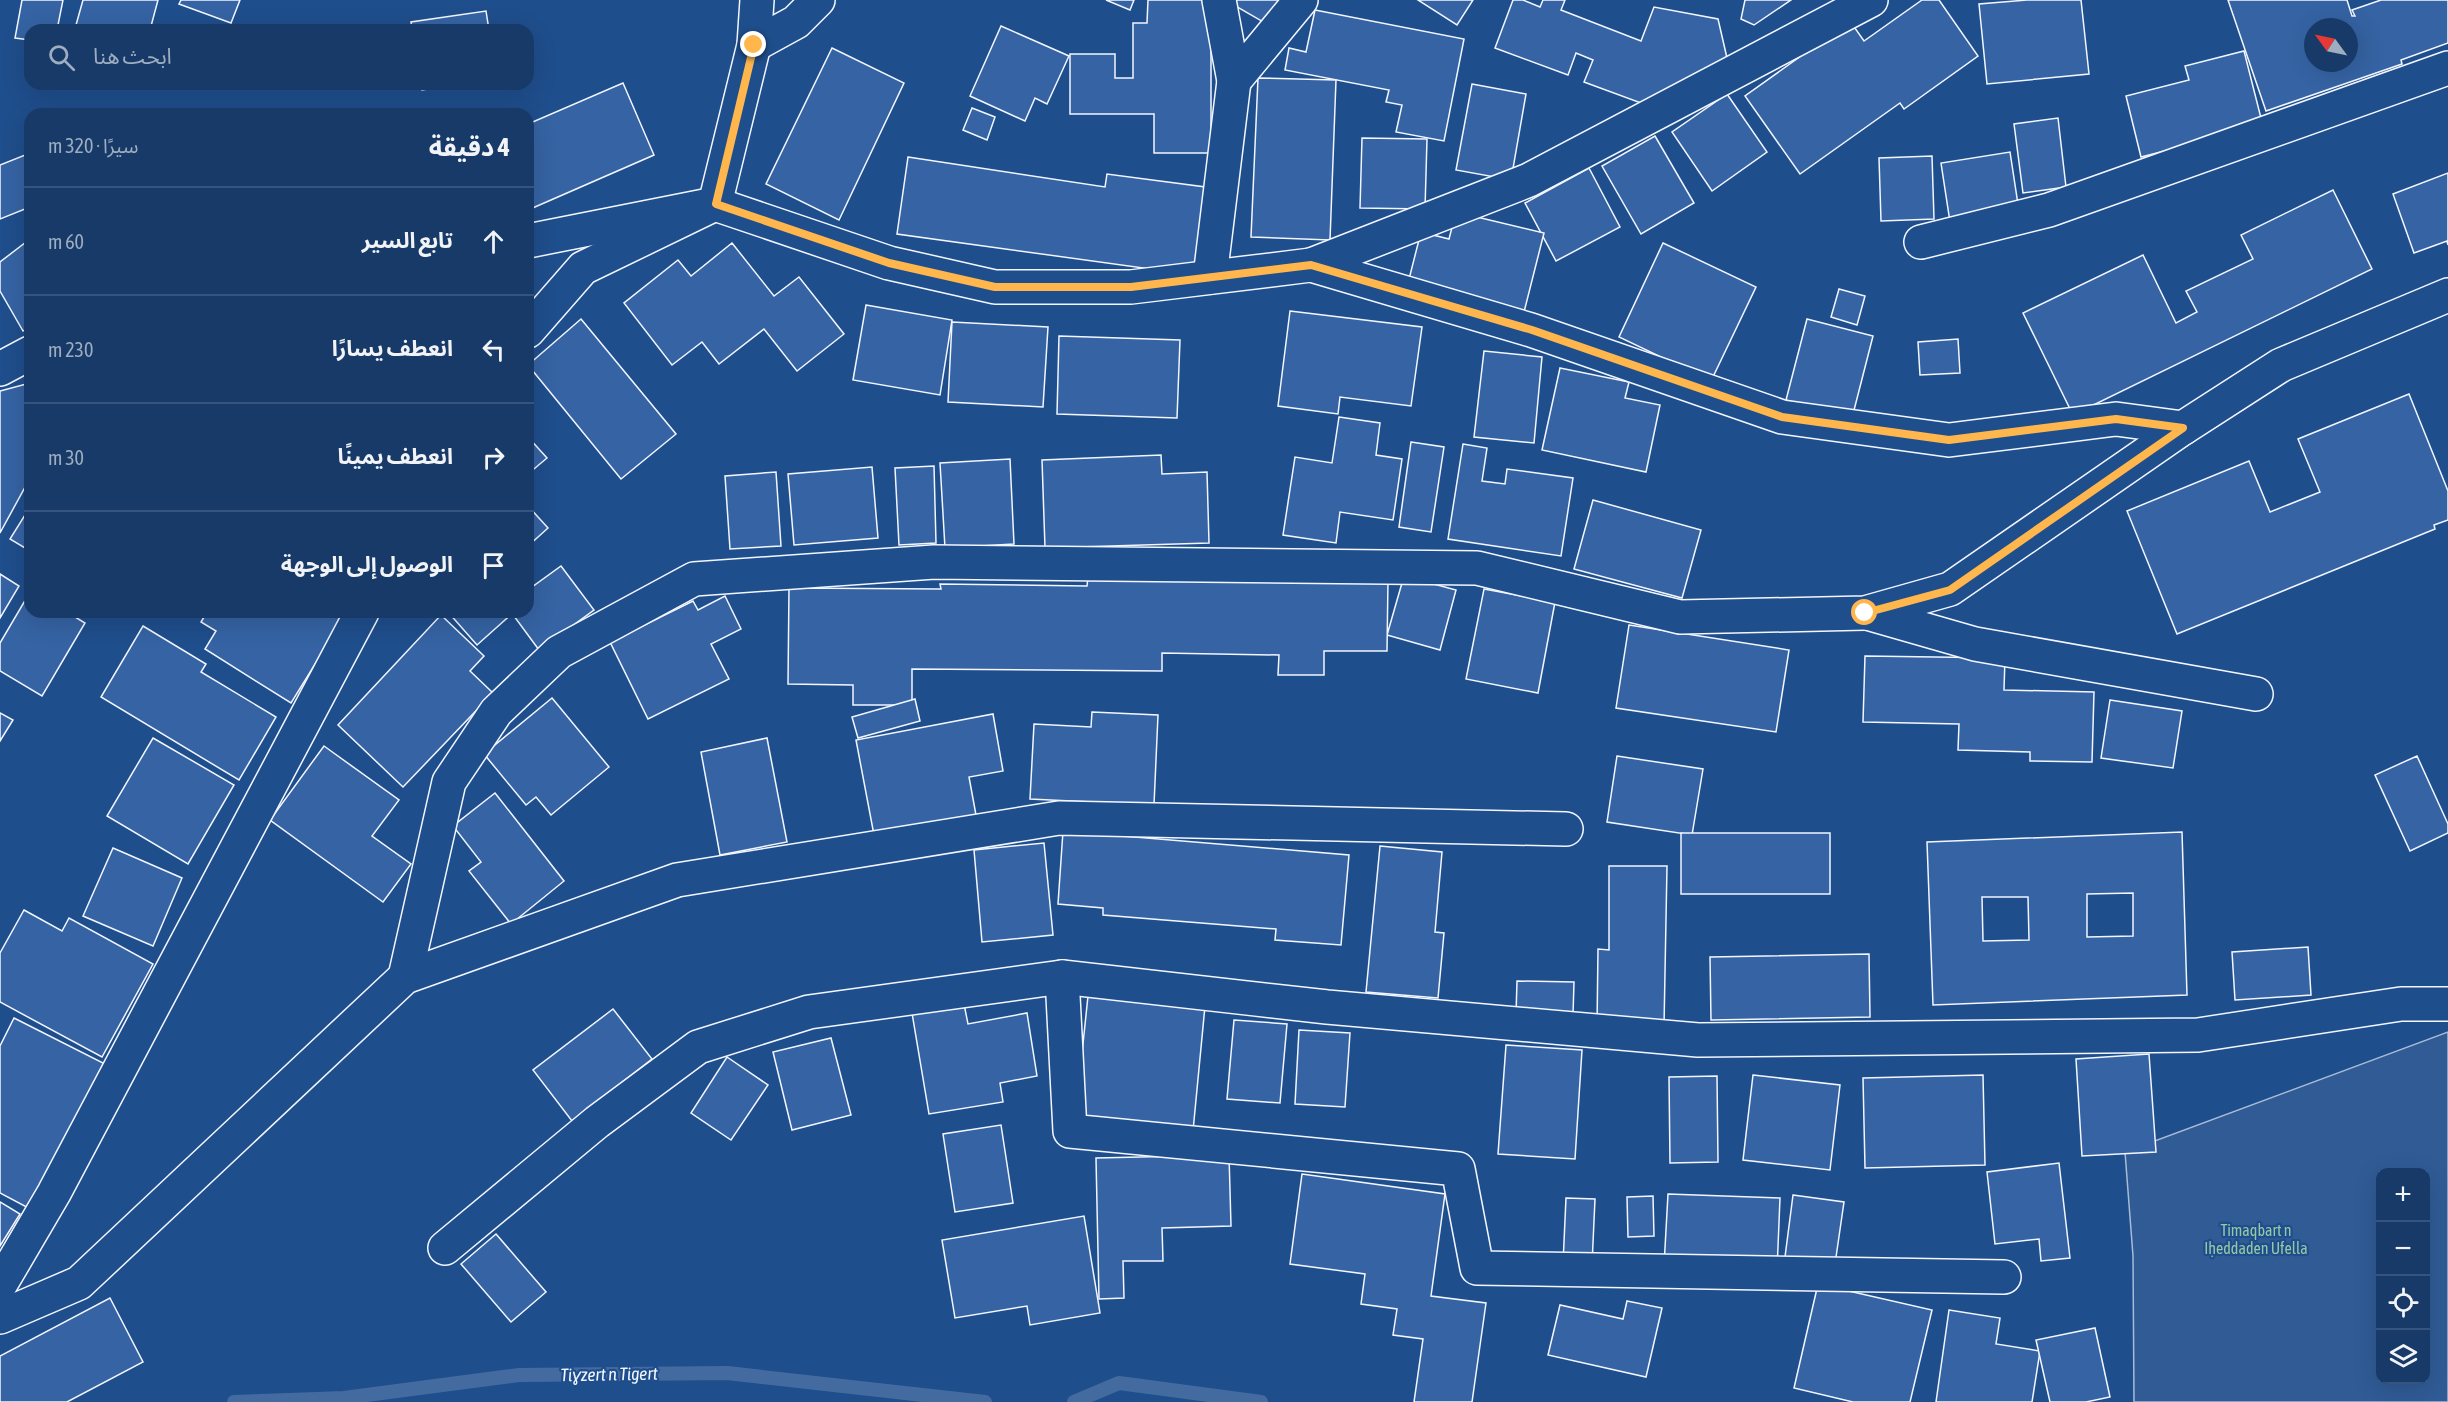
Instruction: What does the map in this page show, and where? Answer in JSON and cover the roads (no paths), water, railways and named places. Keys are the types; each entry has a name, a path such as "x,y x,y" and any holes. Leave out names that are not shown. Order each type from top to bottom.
{"street":[{"path":"716,204 754,45 757,0"},
{"path":"754,45 796,22 818,0"},
{"path":"1210,277 1234,81 1219,0"},
{"path":"1234,81 1301,0"},
{"path":"534,240 716,204 889,263 995,287 1131,287 1311,265 1529,180 1871,0"},
{"path":"1921,242 2049,210 2448,68"},
{"path":"534,324 583,268 716,204"},
{"path":"1311,265 1532,330 1782,417 1949,440 2116,419 2183,428"},
{"path":"405,977 449,782 495,712 559,652 694,579 934,562 1477,568 1680,617 1865,613 1950,590 2183,428 2281,365 2448,295"},
{"path":"0,369 24,357"},
{"path":"1865,613 1975,644 2256,694"},
{"path":"0,1285 54,1193 359,618"},
{"path":"0,1317 79,1283 405,977 677,880 1059,818 1566,829"},
{"path":"445,1248 597,1122 698,1047 809,1012 1062,977 1328,1007 1698,1040 2198,1035 2401,1004 2448,1004"},
{"path":"1062,977 1070,1131 1458,1169 1477,1268 2004,1277"}],"waterway":[{"name":"Tiɣzert n Tigert","path":"234,1402 344,1398 519,1375 727,1373 985,1402"},
{"name":"Tiɣzert n Tigert","path":"1074,1402 1119,1383 1261,1402"}],"park label":[{"name":"Timaqbart n Iḥeddaden Ufella","path":"2256,1239"}]}
